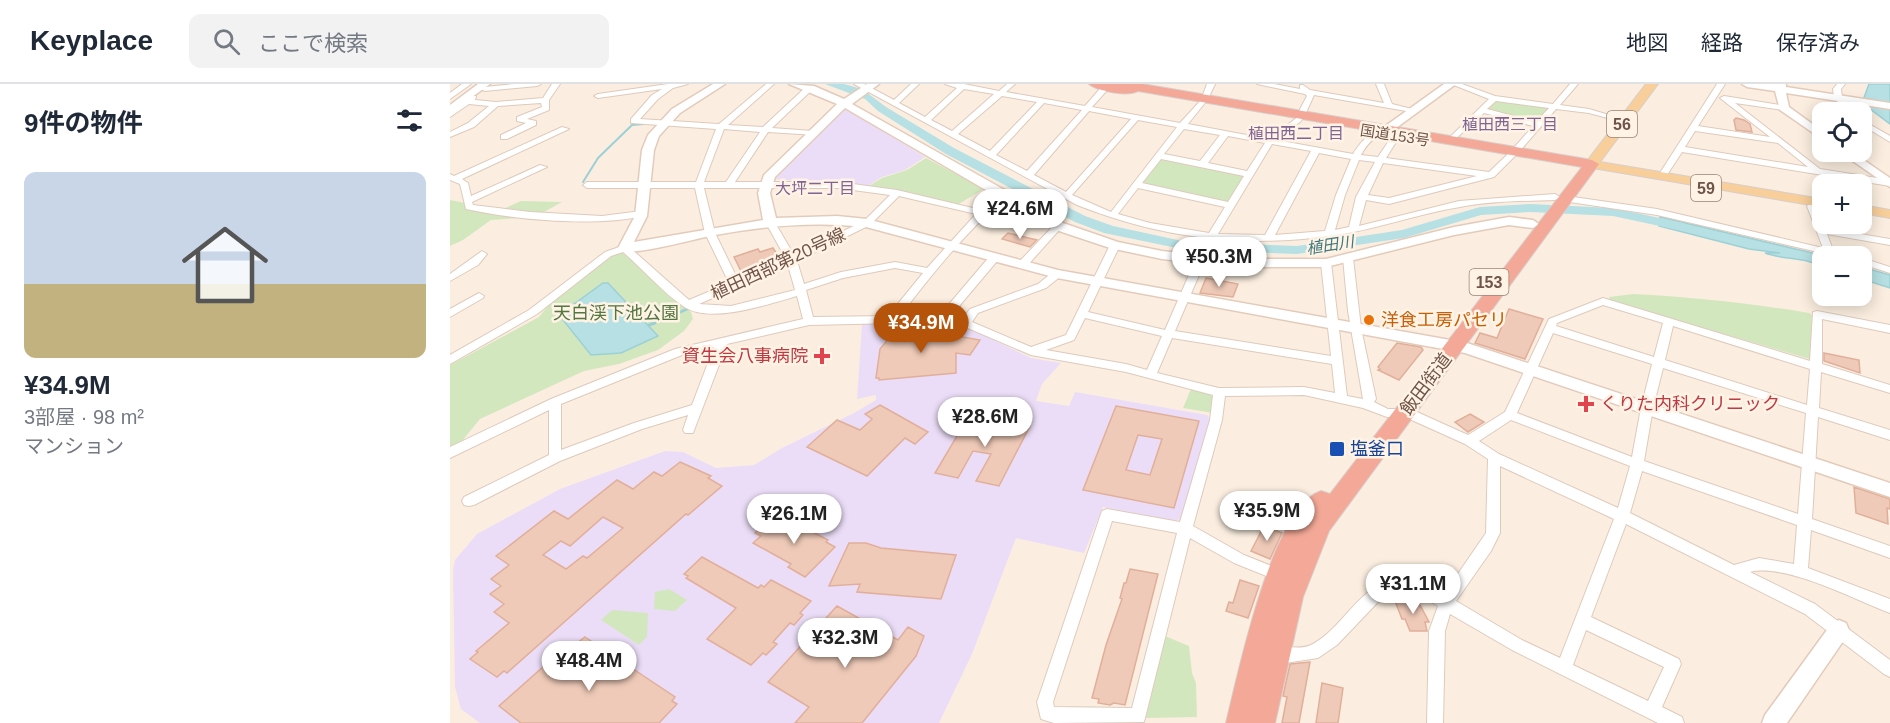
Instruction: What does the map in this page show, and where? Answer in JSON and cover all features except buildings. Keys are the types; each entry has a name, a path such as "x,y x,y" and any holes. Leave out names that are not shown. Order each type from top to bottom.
{"highway":[{"name":"国道153号","path":"1107,85 1586,165"},
{"name":"国道153号","path":"1387,132 1452,140 1514,153"},
{"name":"153","path":"1550,209 1586,165"},
{"name":"飯田街道","path":"1241,723 1266,615 1279,575 1302,526 1386,410 1448,344 1550,209"},
{"name":"飯田街道","path":"1260,723 1286,604 1297,574 1320,525 1386,410"}],"main road":[{"name":"56","path":"1586,165 1615,118 1641,84"},
{"name":"56","path":"1586,165 1652,84"},
{"name":"59","path":"1586,165 1662,176 1812,204"},
{"name":"59","path":"1586,165 1812,204"},
{"path":"1872,211 1890,214"},
{"path":"1872,216 1890,219"}],"street":[{"path":"450,97 467,84"},
{"path":"450,104 474,84"},
{"path":"450,112 487,86 537,84"},
{"path":"504,138 533,123 520,119 546,108 545,100 555,84"},
{"path":"598,96 669,88 684,84"},
{"path":"625,248 641,214 648,150 654,135 690,101 720,84"},
{"path":"735,284 710,233 699,185 721,127 770,84"},
{"path":"794,84 846,103 1002,196 1058,226 1115,245 1200,261 1270,265 1326,263 1454,231 1509,221 1550,209"},
{"path":"895,103 915,84"},
{"path":"949,84 1356,157 1491,175"},
{"path":"953,134 1011,84"},
{"path":"1112,216 1183,126 1211,84"},
{"path":"1261,84 1304,86 1412,110"},
{"path":"1380,84 1389,106"},
{"path":"1329,233 1339,194 1356,157 1374,135 1387,132 1412,110 1450,84"},
{"path":"1455,84 1494,98 1589,111 1615,118"},
{"path":"1361,197 1389,201 1491,175 1514,153 1574,84"},
{"path":"1662,176 1721,84"},
{"path":"1747,84 1780,87 1890,106"},
{"path":"1841,84 1837,89 1844,102"},
{"path":"1029,175 1107,85"},
{"path":"450,112 468,102 487,86"},
{"path":"809,321 802,289 792,260 771,223 763,201 765,185 770,175 813,133 867,86 1067,196 1112,216 1163,229 1269,237 1329,233 1458,205 1505,198 1550,209 1657,212 1812,248"},
{"path":"926,120 963,86"},
{"path":"1213,234 1270,141 1299,117 1311,96 1304,86"},
{"path":"1780,87 1784,108"},
{"path":"669,88 655,97 634,121 813,133"},
{"path":"729,184 766,129 810,88"},
{"path":"1713,97 1784,108 1812,129"},
{"path":"1452,140 1494,98"},
{"path":"1724,99 1818,171"},
{"path":"468,102 496,104 545,100"},
{"path":"991,155 1043,100"},
{"path":"450,135 471,124 496,104"},
{"path":"1482,110 1538,125"},
{"path":"1067,196 1137,117"},
{"path":"1693,128 1780,142"},
{"path":"1872,128 1890,140"},
{"path":"453,178 565,129"},
{"path":"1353,229 1361,197 1378,160 1394,139 1387,132"},
{"path":"1202,165 1226,133"},
{"path":"1681,149 1890,183"},
{"path":"1269,237 1316,150"},
{"path":"1160,156 1250,174"},
{"path":"1860,162 1890,183"},
{"path":"467,201 543,167"},
{"path":"453,178 464,183 469,207 530,215 602,219 641,214"},
{"path":"587,185 838,185 897,193 981,213"},
{"path":"1137,185 1230,205"},
{"name":"植田西部第20号線","path":"688,305 792,260 867,223 897,193"},
{"path":"891,320 951,245 981,213 1002,196"},
{"path":"450,360 533,312 608,254 625,248 710,233 819,218 867,223 1057,274 1448,344 1530,369 1890,490"},
{"path":"1022,265 1058,226"},
{"path":"1844,234 1890,242"},
{"path":"1031,351 1070,337 1115,245"},
{"path":"625,248 688,305 702,309 731,310 841,275 895,265 929,271"},
{"path":"450,278 474,263 482,254"},
{"path":"942,319 994,258"},
{"path":"1348,258 1354,326 1370,399 1386,410"},
{"path":"1151,374 1200,261"},
{"path":"1326,263 1341,398"},
{"path":"1872,264 1890,270"},
{"path":"964,323 974,311 1042,286 1057,274"},
{"path":"450,314 479,296"},
{"path":"1469,441 1510,415 1553,321 1603,301 1890,389"},
{"path":"1082,314 1168,334 1336,361"},
{"path":"1801,571 1816,366 1817,314 1890,329"},
{"path":"450,453 555,402 679,352 809,321 942,319 964,323 1031,351 1151,374 1219,392 1304,391 1386,410 1469,441 1494,457 1622,516 1810,609 1890,669"},
{"path":"1564,668 1622,516 1637,464 1647,408 1669,322"},
{"path":"1549,328 1890,435"},
{"path":"689,430 722,341"},
{"path":"1219,392 1216,420 1185,529 1138,716 1058,716 1047,713 1044,702 1107,514 1185,529 1239,559 1279,575"},
{"path":"555,402 555,458"},
{"path":"469,501 555,458 638,426 697,408"},
{"path":"1510,415 1637,464 1890,552"},
{"path":"1435,723 1437,631 1447,603 1493,533 1494,457"},
{"path":"1733,571 1759,564 1801,571 1890,606"},
{"path":"1275,654 1285,656 1312,653 1332,640 1373,597 1398,587 1422,589 1517,645 1676,723"},
{"path":"1582,620 1673,663 1652,711"},
{"path":"1773,723 1839,630"}],"shaded area":[{"path":"847,109 925,157 905,170 882,177 868,186 773,179 778,170 840,110"},
{"path":"928,322 969,328 1031,358 1061,363 1042,384 1036,401 1069,406 1075,392 1207,415 1210,419 1181,519 1173,521 1103,507 1084,553 1016,538 972,654 939,723 480,723 461,709 455,687 453,571 455,560 477,534 560,489 665,451 683,452 716,468 754,465 782,448 876,400 876,395 857,399 862,324"}],"green space":[{"path":"1495,100 1548,108 1535,123 1485,110"},
{"path":"926,158 984,189 957,205 898,190 869,186 882,178 907,170"},
{"path":"1162,158 1247,174 1227,203 1141,184"},
{"path":"450,200 501,210 521,201 562,202 535,217 491,220 463,240 450,246"},
{"name":"天白渓下池公園","path":"615,253 623,253 691,312 693,319 684,331 658,350 619,364 584,371 480,419 462,441 450,448 450,365 539,317 550,303"},
{"path":"1633,294 1721,301 1809,313 1812,315 1810,359 1610,301 1609,297"},
{"path":"1191,389 1215,394 1213,413 1183,408"},
{"path":"669,589 687,600 675,611 654,609 655,592"},
{"path":"612,610 648,613 647,637 639,645 601,620"},
{"path":"1165,636 1189,646 1192,673 1196,683 1197,717 1146,718"}],"water":[{"path":"1869,84 1890,84 1890,124 1872,110 1872,102 1862,102"},
{"path":"1660,217 1812,253 1812,263 1765,253 1780,253 1749,249 1659,226"},
{"path":"1872,270 1890,275 1890,288 1872,282"},
{"path":"603,283 608,283 658,336 621,353 591,355 559,315"}],"waterway":[{"name":"植田川","path":"831,84 858,91 882,109 950,151 1080,219 1109,230 1187,246 1297,250 1404,234 1480,211 1530,208 1613,212 1683,227"},
{"path":"583,182 598,158 632,125 644,124"},
{"path":"1007,193 1018,187"},
{"path":"674,315 687,309"},
{"path":"649,325 655,323"}],"place":[{"name":"洋食工房パセリ","path":"1369,320"},
{"name":"資生会八事病院","path":"822,356"},
{"name":"くりた内科クリニック","path":"1586,404"},
{"name":"塩釜口","path":"1337,449"}],"district":[{"name":"植田西三丁目","path":"1510,124"},
{"name":"植田西二丁目","path":"1296,133"},
{"name":"大坪二丁目","path":"815,188"}]}
